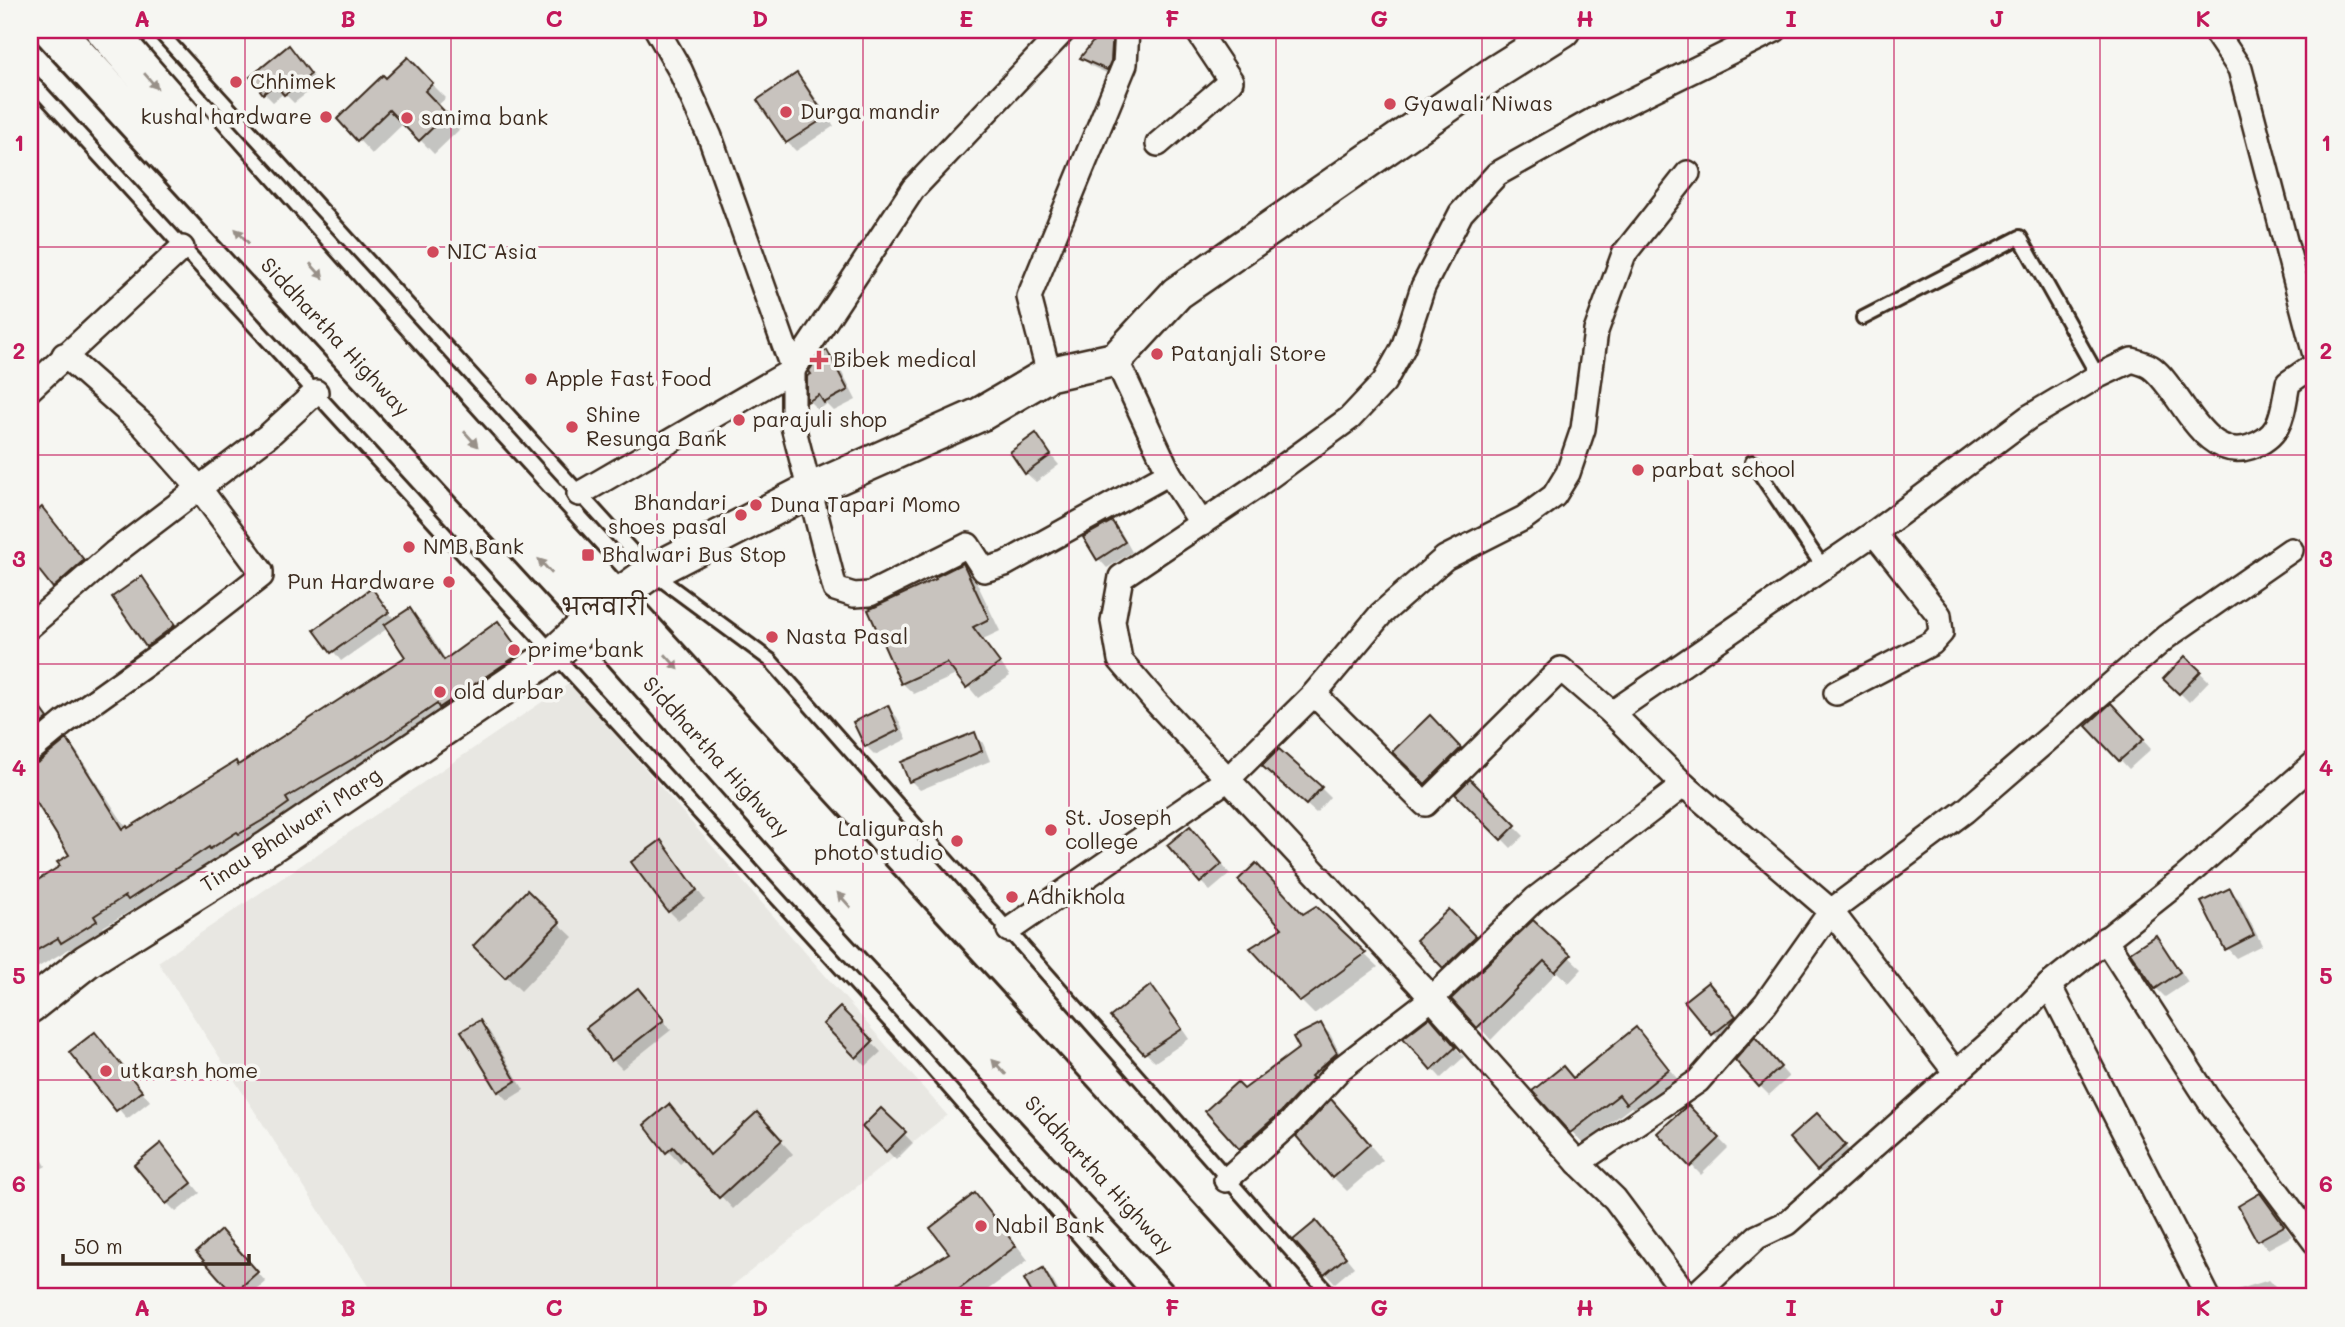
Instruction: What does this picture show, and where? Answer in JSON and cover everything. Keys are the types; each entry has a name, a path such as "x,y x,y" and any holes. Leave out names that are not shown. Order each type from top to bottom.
{"highway":[{"name":"Siddhartha Highway","path":"53,30 604,608 746,745 1017,1035 1252,1297"},
{"name":"Siddhartha Highway","path":"106,30 604,608 841,897 1211,1297"}],"street":[{"path":"657,30 680,70 710,137 793,370 793,426 835,589 854,595 870,594 968,545 984,570 1005,564 1169,473"},
{"path":"579,494 793,370 913,189 1064,30"},
{"path":"1049,374 1029,297 1125,64 1127,30"},
{"path":"1158,144 1231,81 1197,30"},
{"path":"1202,524 1169,473 1116,359 1177,293 1496,72 1563,30"},
{"path":"1688,1297 1615,1199 1578,1163 1120,660 1113,621 1121,577 1202,524 1350,418 1384,382 1403,348 1423,287 1461,213 1497,174 1584,125 1775,30"},
{"path":"2214,30 2240,69 2315,355"},
{"path":"1009,930 1228,779 1314,694 1381,614 1445,558 1524,518 1554,496 1568,473 1583,429 1596,331 1624,254 1688,173"},
{"path":"30,389 181,248"},
{"path":"30,751 261,576 261,571 200,489 143,425 64,355"},
{"name":"Tinau Bhalwari Marg","path":"30,1006 87,961 269,847 554,654 604,608 651,572 810,490 981,414 1049,374 1116,359"},
{"path":"1612,713 1874,533 2029,417 2098,376 2132,360 2151,367 2206,435 2224,448 2245,448 2266,441 2280,424 2288,383 2307,370 2315,369"},
{"path":"30,626 114,552 269,435 316,392"},
{"path":"1836,693 1932,643 1941,633 1938,615 1874,533"},
{"path":"1578,1163 1698,1081 1766,1003 1832,911 1965,811 2166,637 2291,550"},
{"path":"1314,694 1425,804 1560,669 1612,713 1684,785 1832,911 1956,1073"},
{"path":"1693,1297 1757,1237 1787,1223 2011,1024 2049,985 2185,877 2315,764"},
{"path":"1226,1180 1292,1122 1340,1069 1431,999 1535,899 1684,785"},
{"path":"2105,939 2210,1102 2308,1218 2315,1242"},
{"path":"2049,985 2208,1297"}],"lane":[{"path":"158,30 651,572 770,660 1332,1297"},
{"path":"30,80 924,1059 1132,1297"},
{"path":"1863,318 2020,237 2098,376"},
{"path":"1752,461 1823,567"}],"shaded area":[{"path":"570,683 947,1115 718,1297 375,1297 158,962"}],"building":[{"path":"1102,30 1113,30 1111,61 1107,70 1080,58"},
{"path":"289,45 311,74 284,95 275,84 263,94 250,77"},
{"path":"408,57 433,83 425,91 447,114 419,141 389,110 357,141 337,119 383,75 386,78"},
{"path":"797,73 826,117 786,143 757,100"},
{"path":"827,350 848,390 824,403 819,395 807,402 807,376 811,374 809,371 821,353"},
{"path":"1036,433 1051,455 1025,474 1010,452"},
{"path":"42,507 84,560 53,588 30,559 30,517"},
{"path":"1112,521 1125,542 1097,560 1083,537"},
{"path":"963,563 989,619 973,627 1000,663 966,688 947,663 901,684 868,610 936,579 935,577"},
{"path":"142,576 175,625 146,647 112,597"},
{"path":"372,588 389,612 331,653 314,630"},
{"path":"410,608 444,660 498,621 521,653 439,708 437,704 375,746 286,798 289,803 272,815 210,849 209,847 128,900 125,896 94,916 97,921 61,943 58,938 37,950 30,937 30,885 60,866 57,862 69,855 30,792 30,765 39,762 67,739 123,829 127,826 128,828 236,761 238,765 405,657 384,625"},
{"path":"2185,656 2201,671 2179,694 2163,679"},
{"path":"30,693 48,718 30,733"},
{"path":"2111,703 2144,739 2119,761 2086,726"},
{"path":"888,705 899,730 865,747 853,722"},
{"path":"1430,715 1461,748 1425,784 1392,752"},
{"path":"975,732 982,751 909,782 901,762"},
{"path":"1279,749 1322,787 1306,805 1262,766"},
{"path":"1470,779 1516,825 1501,840 1455,794"},
{"path":"1190,826 1222,864 1200,883 1167,845"},
{"path":"661,840 697,890 668,912 631,862"},
{"path":"1256,863 1303,914 1316,906 1366,953 1300,1002 1250,948 1282,928 1238,880"},
{"path":"2230,888 2254,935 2225,950 2201,902"},
{"path":"527,890 560,922 505,978 473,946"},
{"path":"1449,909 1476,937 1443,968 1416,940"},
{"path":"1533,920 1571,955 1555,972 1544,961 1477,1028 1451,999"},
{"path":"2156,935 2180,972 2155,989 2130,952"},
{"path":"1708,982 1736,1016 1712,1035 1684,1001"},
{"path":"1151,985 1182,1029 1144,1054 1110,1017"},
{"path":"638,988 664,1020 611,1061 586,1028"},
{"path":"840,1007 873,1041 856,1058 823,1024"},
{"path":"1430,1017 1456,1047 1431,1070 1403,1038"},
{"path":"480,1020 516,1081 498,1092 461,1031"},
{"path":"1321,1023 1337,1053 1311,1076 1313,1078 1281,1112 1239,1149 1205,1111 1237,1082 1244,1089 1299,1048 1293,1037"},
{"path":"1636,1027 1669,1069 1626,1104 1619,1095 1570,1133 1532,1091 1563,1066 1573,1078"},
{"name":"utkarsh home","path":"95,1032 142,1091 116,1111 69,1052"},
{"path":"1755,1037 1781,1067 1759,1087 1735,1060"},
{"path":"1331,1099 1370,1144 1332,1178 1296,1136"},
{"path":"669,1104 710,1155 757,1112 782,1140 719,1198 673,1147 666,1153 644,1125"},
{"path":"1688,1105 1720,1138 1690,1167 1657,1133"},
{"path":"881,1108 906,1132 886,1152 862,1127"},
{"path":"1817,1113 1846,1145 1817,1171 1789,1138"},
{"path":"161,1143 192,1183 166,1204 134,1165"},
{"path":"975,1193 1016,1246 949,1297 874,1297 949,1253 930,1228"},
{"path":"2260,1193 2284,1226 2257,1241 2238,1206"},
{"path":"1316,1221 1346,1257 1324,1275 1293,1240"},
{"path":"221,1230 258,1272 233,1294 196,1252"},
{"path":"1043,1268 1059,1297 1034,1297 1024,1279"}],"place":[{"name":"Chhimek","path":"236,82"},
{"name":"Gyawali Niwas","path":"1390,104"},
{"name":"Durga mandir","path":"786,112"},
{"name":"kushal hardware","path":"326,117"},
{"name":"sanima bank","path":"407,118"},
{"name":"NIC Asia","path":"433,252"},
{"name":"Patanjali Store","path":"1157,354"},
{"name":"Bibek medical","path":"819,360"},
{"name":"Apple Fast Food","path":"531,379"},
{"name":"parajuli shop","path":"739,420"},
{"name":"Shine Resunga Bank","path":"572,427"},
{"name":"parbat school","path":"1638,470"},
{"name":"Duna Tapari Momo","path":"756,505"},
{"name":"Bhandari shoes pasal","path":"741,515"},
{"name":"NMB Bank","path":"409,547"},
{"name":"Bhalwari Bus Stop","path":"588,555"},
{"name":"Pun Hardware","path":"449,582"},
{"name":"Nasta Pasal","path":"772,637"},
{"name":"prime bank","path":"514,650"},
{"name":"old durbar","path":"440,692"},
{"name":"St. Joseph college","path":"1051,830"},
{"name":"Laligurash photo studio","path":"957,841"},
{"name":"Adhikhola","path":"1012,897"},
{"name":"utkarsh home","path":"106,1071"},
{"name":"Nabil Bank","path":"981,1226"}],"district":[{"name":"भलवारी","path":"604,607"}]}
